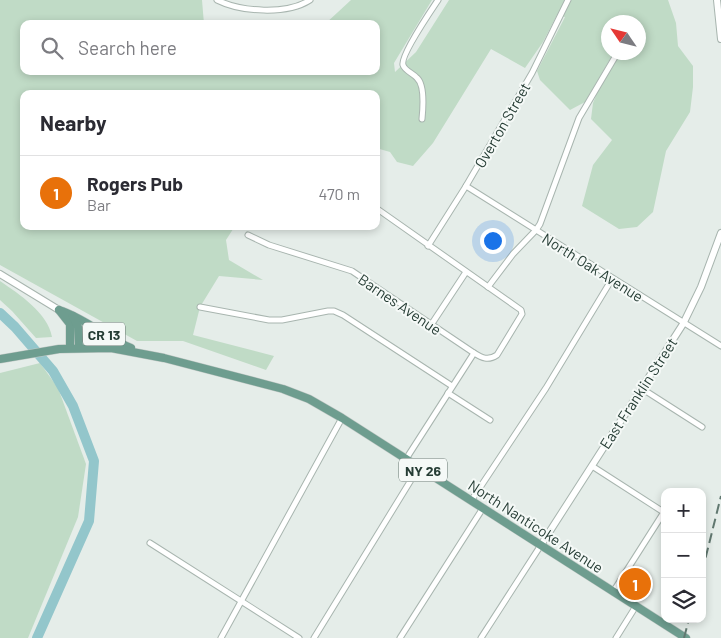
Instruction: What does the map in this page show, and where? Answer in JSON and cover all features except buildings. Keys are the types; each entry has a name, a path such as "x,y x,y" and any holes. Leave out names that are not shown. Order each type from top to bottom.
{"main road":[{"name":"CR 13","path":"59,310 71,314 118,342 149,355"},
{"name":"CR 13","path":"59,310 70,324 70,348"},
{"name":"CR 13","path":"71,314 77,322 79,348"},
{"name":"NY 26","path":"0,359 59,348 111,348 149,355"},
{"name":"North Nanticoke Avenue","path":"149,355 283,389 309,399 342,418 686,638"}],"street":[{"path":"217,0 239,8 265,10 286,8 310,0"},
{"path":"422,119 421,84 419,78 404,66 403,60 438,0"},
{"name":"Overton Street","path":"428,246 466,186 532,73 568,0"},
{"path":"718,0 721,39"},
{"path":"380,211 488,287 513,254 540,224 579,118 613,60"},
{"name":"North Oak Avenue","path":"466,186 683,324 721,346"},
{"name":"East Franklin Street","path":"541,545 683,324 701,287 721,233"},
{"name":"Barnes Avenue","path":"248,235 269,246 352,271 482,358 492,358 496,355 522,314 521,310 488,287"},
{"path":"431,325 466,272"},
{"name":"CR 13","path":"0,274 59,310"},
{"path":"471,501 550,381 612,279"},
{"path":"200,307 269,320 282,320 334,311 452,386"},
{"path":"406,459 474,353"},
{"path":"641,388 702,428"},
{"path":"448,394 490,420"},
{"path":"221,638 342,418"},
{"path":"592,466 661,510"},
{"path":"314,638 419,467"},
{"path":"400,638 483,508"},
{"path":"613,592 661,519"},
{"path":"150,543 299,638"},
{"path":"481,638 541,545"},
{"path":"616,638 636,606"}],"green space":[{"path":"0,0 202,0 204,20 20,20 20,75 380,75 380,20 329,20 351,0 432,0 394,63 395,72 416,52 449,0 668,0 676,23 678,46 693,66 690,112 666,151 653,212 637,227 619,229 582,206 593,165 612,140 591,119 593,103 611,60 646,60 646,15 601,15 601,60 610,60 585,102 570,110 540,80 537,71 565,17 557,15 543,42 525,68 491,49 433,143 413,166 397,162 390,152 380,149 380,90 20,90 20,230 232,230 226,240 229,260 263,280 219,276 200,307 193,335 274,356 266,370 183,341 137,341 0,265"},
{"path":"0,281 24,298 39,312 45,320 52,337 36,338 0,300"},
{"path":"40,363 58,388 86,464 78,517 28,638 0,638 0,373"}],"waterway":[{"path":"0,313 15,327 53,371 73,406 94,461 89,521 37,638"}],"railway":[{"path":"706,556 721,496"},
{"path":"684,638 688,623"}],"place":[{"name":"Rogers Pub","path":"635,584"}]}
